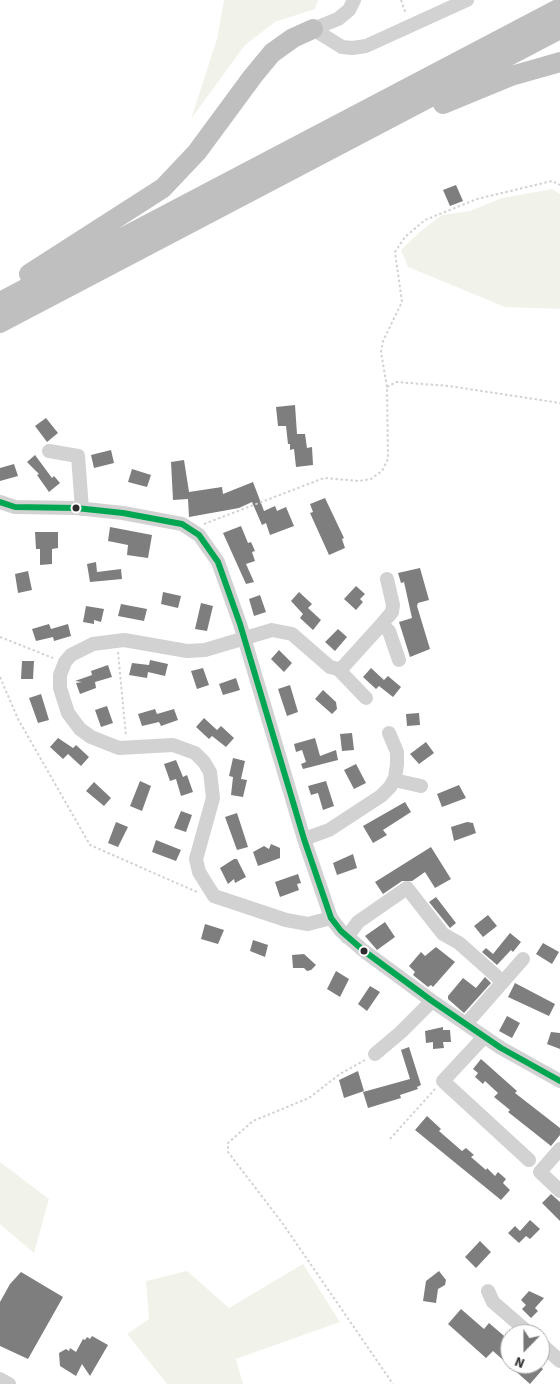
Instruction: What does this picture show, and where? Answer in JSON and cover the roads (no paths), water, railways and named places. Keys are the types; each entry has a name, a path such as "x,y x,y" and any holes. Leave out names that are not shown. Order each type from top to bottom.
{"highway":[{"path":"0,302 560,8"},
{"path":"0,291 139,205 163,188 197,152 272,53 293,38 313,29"},
{"path":"0,323 560,29"},
{"path":"184,227 480,88 560,62"}],"street":[{"path":"313,29 338,19 349,10 354,0"},
{"path":"313,29 342,47 366,46 468,0"},
{"path":"48,451 78,456 82,509"},
{"path":"0,502 15,507 82,509 172,522 192,529 205,540 218,562 244,638 304,839 331,918 347,937 484,1037 560,1080"},
{"path":"338,669 343,667 392,612 393,605 387,579"},
{"path":"381,625 389,631 399,660"},
{"path":"331,918 308,924 286,920 214,896 199,872 196,859 212,798 210,772 204,762 186,749 173,746 126,749 99,742 80,729 68,713 60,688 60,676 65,662 82,648 117,640 188,652 205,650 267,631 283,631 292,634 330,667 338,669 366,698"},
{"path":"304,839 329,830 381,796 394,780 397,764 396,752 389,733"},
{"path":"394,780 421,786"},
{"path":"347,937 358,922 407,888 443,934 459,943 503,982"},
{"path":"466,1024 523,960"},
{"path":"375,1054 401,1032 432,1000"},
{"path":"484,1037 443,1081 529,1160"},
{"path":"560,1149 540,1172 560,1191"},
{"path":"488,1291 493,1302 518,1324"},
{"path":"550,1352 560,1361"},
{"path":"0,1379 9,1384"}]}
